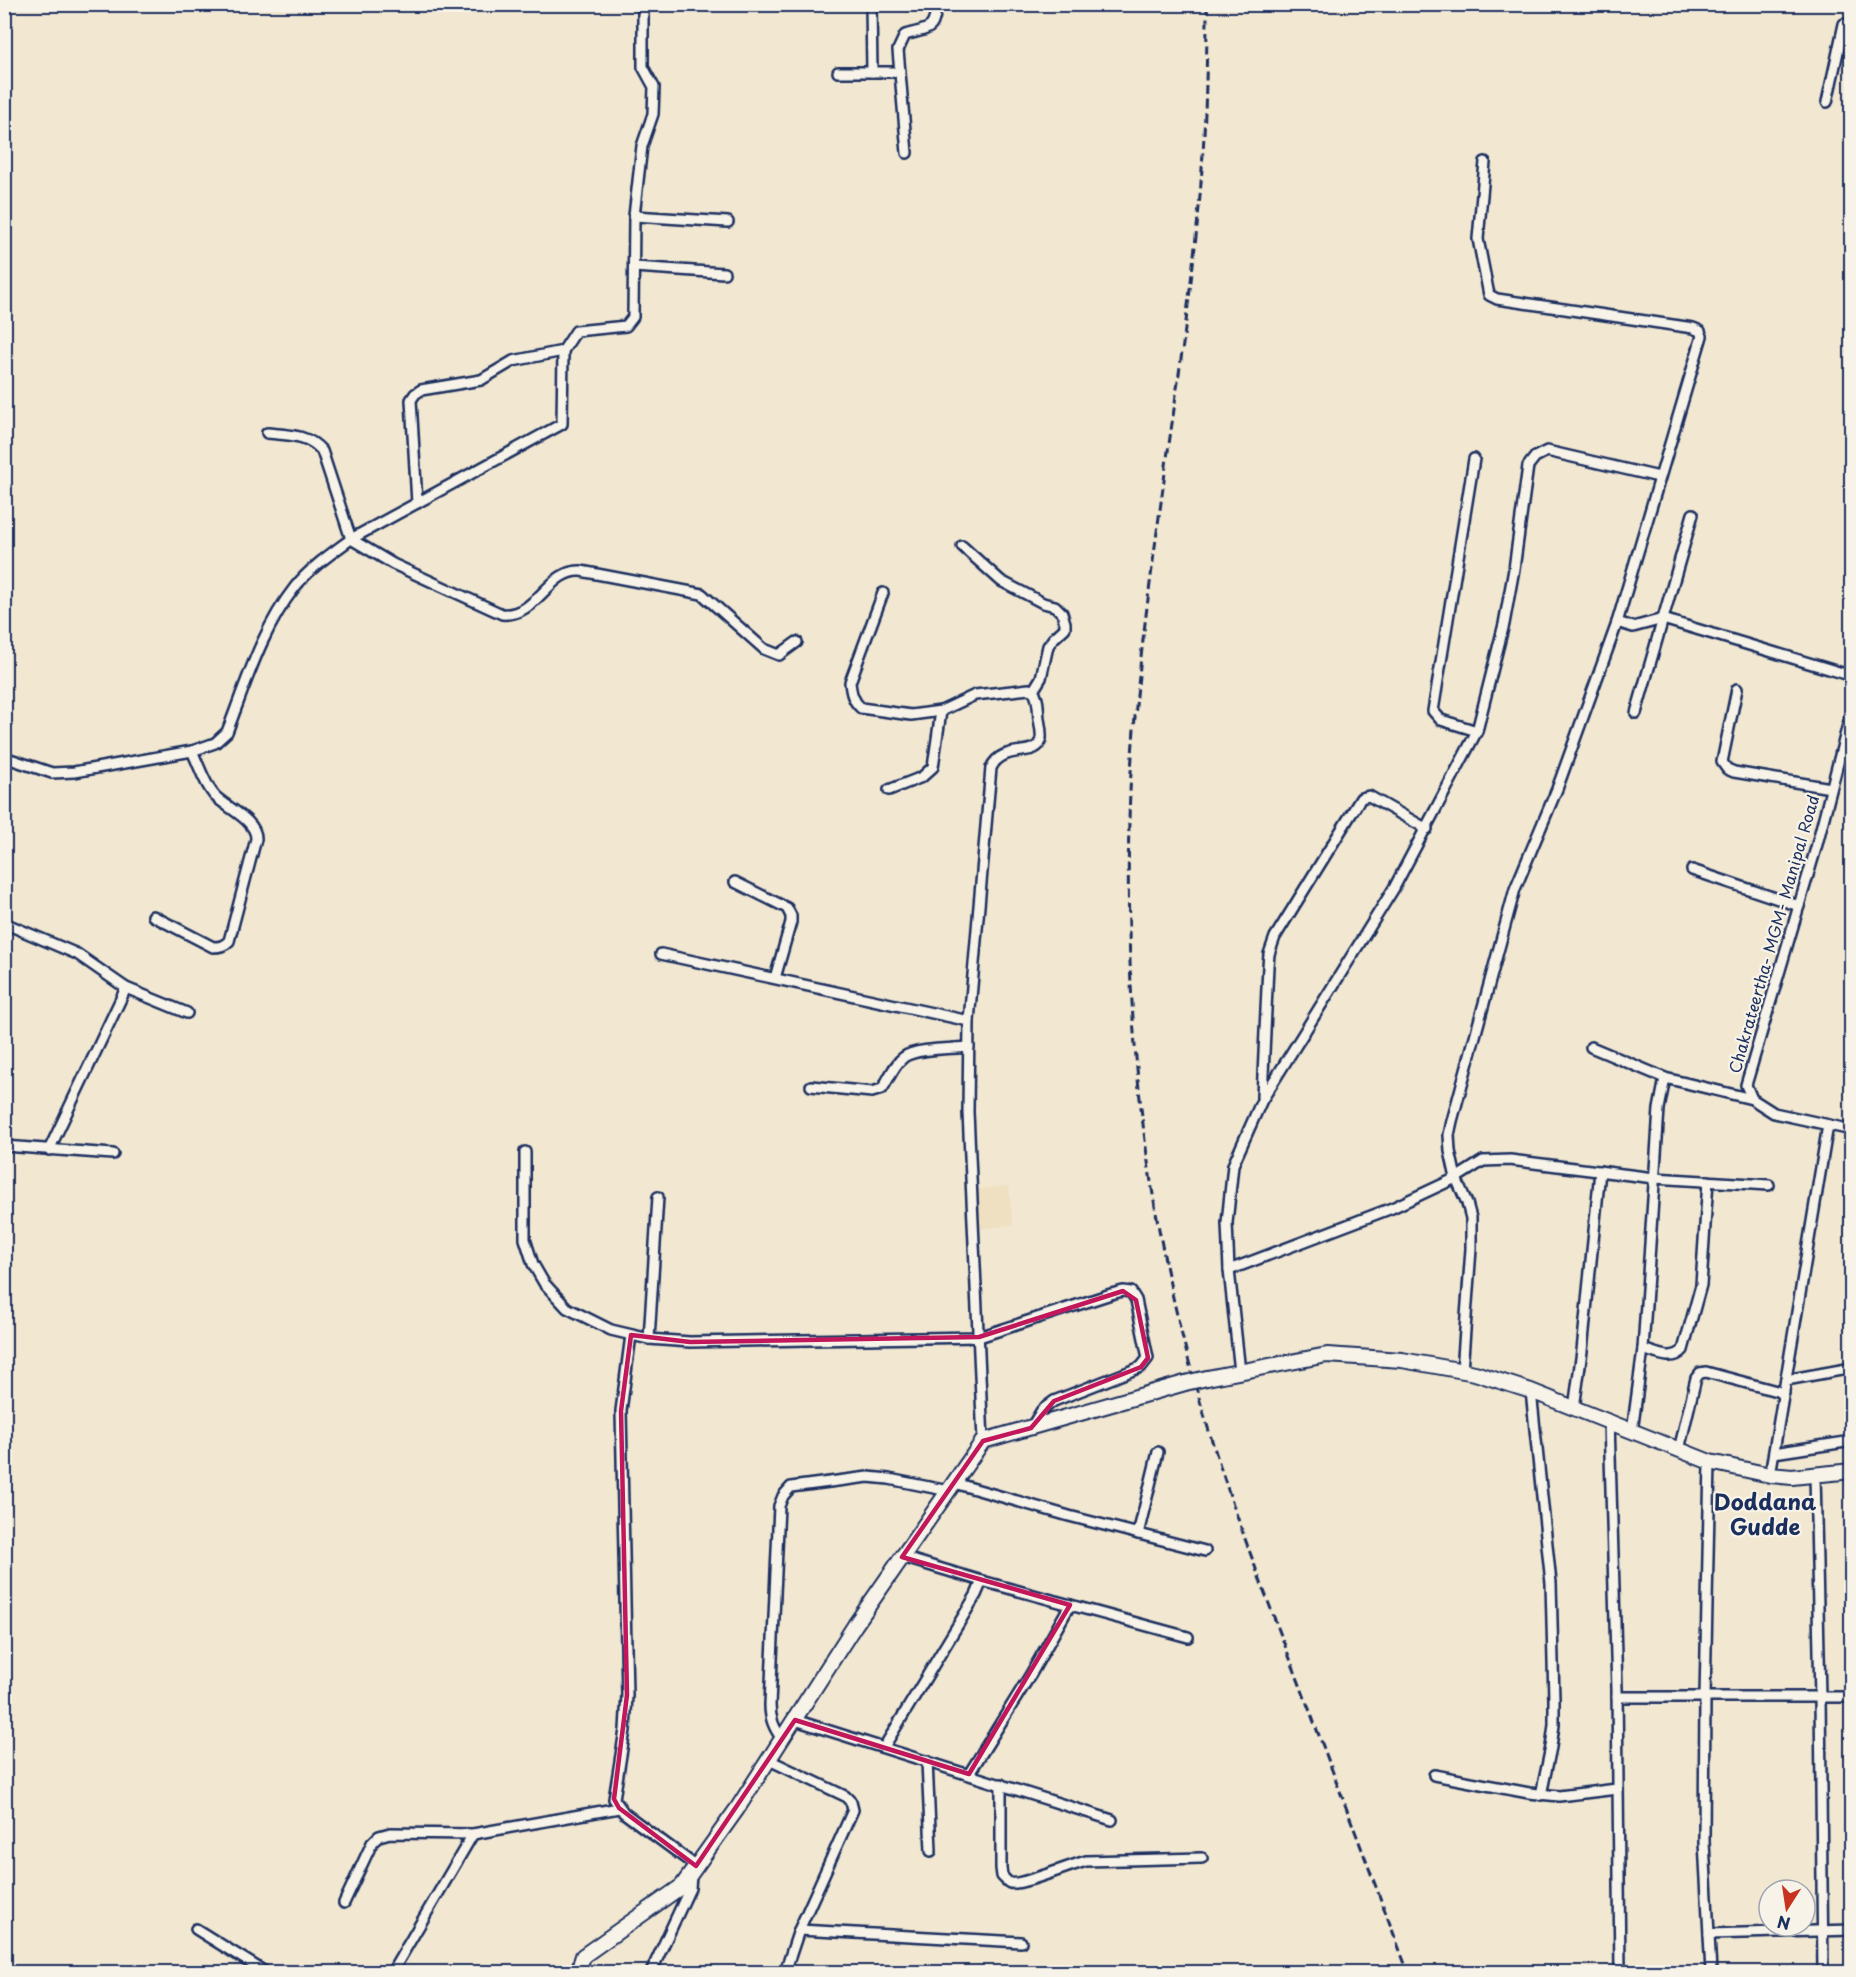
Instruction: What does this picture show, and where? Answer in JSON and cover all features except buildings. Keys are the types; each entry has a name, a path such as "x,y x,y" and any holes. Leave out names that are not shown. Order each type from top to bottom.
{"street":[{"path":"4,757 52,773 74,772 192,751 215,743 227,732 264,637 296,586 326,558 351,539 562,424 563,351 576,331 626,326 633,317 634,216 642,146 653,114 654,87 643,67 643,4"},
{"path":"871,4 872,72"},
{"path":"907,153 898,50 905,35 933,25 936,19 936,4"},
{"path":"1827,102 1844,24 1851,25"},
{"path":"838,72 900,72"},
{"path":"1462,1371 1471,1249 1471,1218 1456,1178 1449,1135 1515,889 1557,789 1617,622 1702,336 1700,331 1693,328 1497,299 1488,295 1478,239 1485,162"},
{"path":"634,216 728,222"},
{"path":"634,267 724,273"},
{"path":"417,503 411,400 415,394 421,390 481,380 513,361 563,351"},
{"path":"267,433 306,438 322,451 351,539 393,564 502,614 512,615 522,611 564,574 573,570 702,594 764,649 779,655 797,642"},
{"path":"1240,1372 1229,1270 1227,1223 1233,1166 1262,1100 1394,888 1477,731 1504,624 1514,569 1527,466 1535,457 1547,451 1659,477"},
{"path":"1474,459 1433,711 1441,720 1477,731"},
{"path":"1636,713 1693,514"},
{"path":"962,546 1001,581 1043,603 1055,606 1062,613 1065,628 1048,646 1041,678 1033,691"},
{"path":"578,1972 584,1956 682,1886 737,1809 855,1625 983,1441 968,1112 969,1021 991,768 995,760 1004,754 1035,748 1040,743 1037,698 1029,689 975,695 941,711 911,715 861,708 850,691 850,682 884,593"},
{"path":"1617,622 1634,627 1663,619 1851,676"},
{"path":"1737,689 1722,762 1727,769 1831,789"},
{"name":"Chakrateertha- MGM- Manipal Road","path":"1752,1099 1746,1085 1799,906 1851,709"},
{"path":"890,790 921,777 933,767 941,711"},
{"path":"153,916 213,947 226,944 230,941 256,839 256,832 250,824 214,795 192,751"},
{"path":"1262,1100 1268,966 1269,954 1275,937 1361,798 1369,796 1427,829"},
{"path":"1692,870 1799,906"},
{"path":"735,882 788,908 791,922 775,978"},
{"path":"4,923 77,954 126,988 188,1012"},
{"path":"660,954 969,1021"},
{"path":"49,1150 126,988"},
{"path":"811,1086 872,1092 882,1089 904,1057 917,1053 969,1047"},
{"path":"1591,1047 1665,1078 1752,1099 1774,1113 1851,1130"},
{"path":"1632,1432 1643,1349 1659,1109 1665,1078"},
{"path":"1770,1475 1827,1125"},
{"path":"4,1146 113,1154"},
{"path":"525,1152 525,1239 538,1273 567,1308 611,1330 649,1339 690,1342 979,1337 1123,1291 1131,1292 1136,1300 1148,1358 1141,1367 1054,1401 1042,1410 1031,1428"},
{"path":"1229,1270 1392,1208 1456,1178 1483,1161 1510,1160 1654,1178 1768,1185"},
{"path":"1574,1408 1600,1171"},
{"path":"1643,1349 1673,1357 1679,1355 1683,1350 1701,1285 1708,1181"},
{"path":"649,1339 658,1197"},
{"path":"632,1335 621,1411 627,1695 625,1730 614,1799 619,1808 693,1870"},
{"path":"983,1441 1185,1383 1328,1355 1402,1360 1475,1373 1532,1391 1710,1462 1770,1475 1792,1476 1851,1471"},
{"path":"1786,1380 1851,1368"},
{"path":"1679,1450 1696,1378 1700,1373 1706,1372 1784,1393"},
{"path":"1532,1391 1551,1583 1554,1700 1551,1747 1541,1795"},
{"path":"1609,1422 1617,1697 1620,1972"},
{"path":"1774,1453 1851,1441"},
{"path":"1138,1534 1158,1452"},
{"path":"1710,1462 1704,1842 1711,1972"},
{"path":"1815,1474 1823,1972"},
{"path":"782,1739 770,1718 770,1705 779,1506 790,1487 868,1477 951,1487 1204,1551"},
{"path":"902,1557 1188,1637"},
{"path":"884,1747 976,1595 982,1581"},
{"path":"969,1774 1031,1674 1070,1605"},
{"path":"1617,1697 1851,1697"},
{"path":"795,1720 1112,1820"},
{"path":"769,1760 845,1796 851,1802 852,1810 799,1930 785,1972"},
{"path":"927,1761 931,1851"},
{"path":"1434,1775 1541,1795 1559,1796 1617,1789"},
{"path":"1001,1784 1001,1868 1002,1876 1010,1883 1022,1883 1086,1861 1202,1858"},
{"path":"344,1903 372,1844 380,1836 390,1833 473,1834 619,1808"},
{"path":"392,1972 473,1834"},
{"path":"654,1972 690,1888 693,1870"},
{"path":"196,1929 265,1972"},
{"path":"799,1930 1021,1942"},
{"path":"1709,1934 1851,1930"}],"highlighted area":[{"path":"1123,1291 1136,1300 1148,1358 1141,1367 1054,1401 1031,1428 983,1441 902,1557 1070,1605 969,1774 795,1720 696,1866 619,1808 614,1799 627,1695 621,1411 631,1335 690,1342 979,1337"}],"shaded area":[{"path":"1009,1186 1013,1225 978,1229 974,1189"}],"railway":[{"path":"1207,4 1203,157 1199,207 1143,639 1131,775 1128,884 1138,1074 1145,1137 1165,1261 1203,1411 1262,1584 1408,1972"}],"district":[{"name":"Doddana Gudde","path":"1765,1514"}]}
